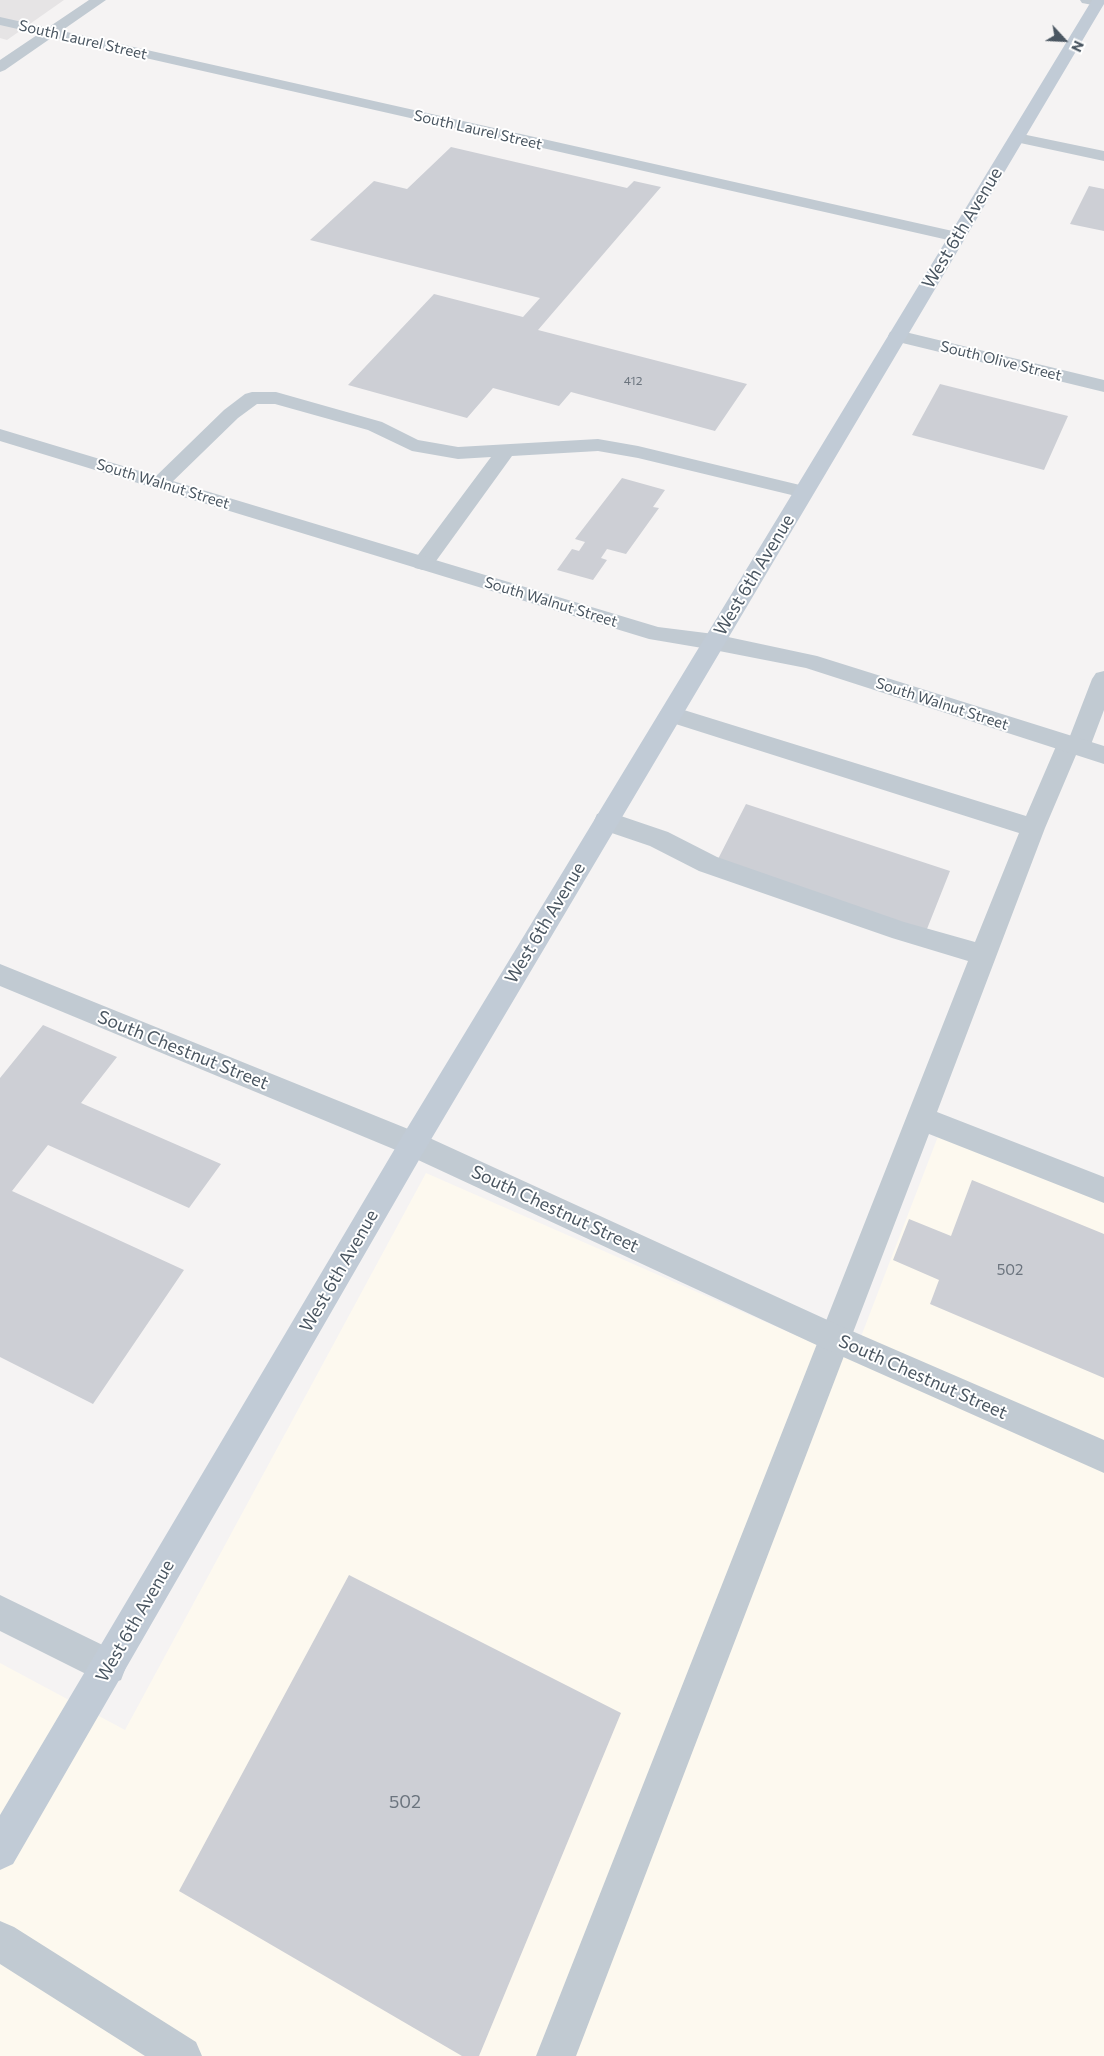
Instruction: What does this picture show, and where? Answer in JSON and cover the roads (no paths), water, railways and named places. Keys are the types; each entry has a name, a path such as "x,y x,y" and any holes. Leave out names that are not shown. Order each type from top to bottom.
{"main road":[{"name":"West 6th Avenue","path":"0,1851 413,1144 1017,138 1095,1"}],"street":[{"path":"0,66 99,0"},
{"name":"South Laurel Street","path":"0,21 957,237"},
{"path":"1017,138 1104,156"},
{"name":"South Olive Street","path":"897,336 1104,386"},
{"path":"160,483 231,414 252,398 276,398 366,423 412,445 458,453 505,452 598,445 638,452 804,492"},
{"name":"South Walnut Street","path":"0,435 657,634 714,642 809,661 1104,755"},
{"path":"423,563 505,452"},
{"path":"556,2056 1033,828 1104,679"},
{"path":"671,714 1033,828"},
{"path":"606,822 659,839 708,864 901,931 984,955"},
{"name":"South Chestnut Street","path":"0,975 413,1144 834,1338 1104,1457"},
{"path":"920,1118 1104,1190"},
{"path":"0,1612 108,1667"},
{"path":"0,1941 182,2056"}]}
